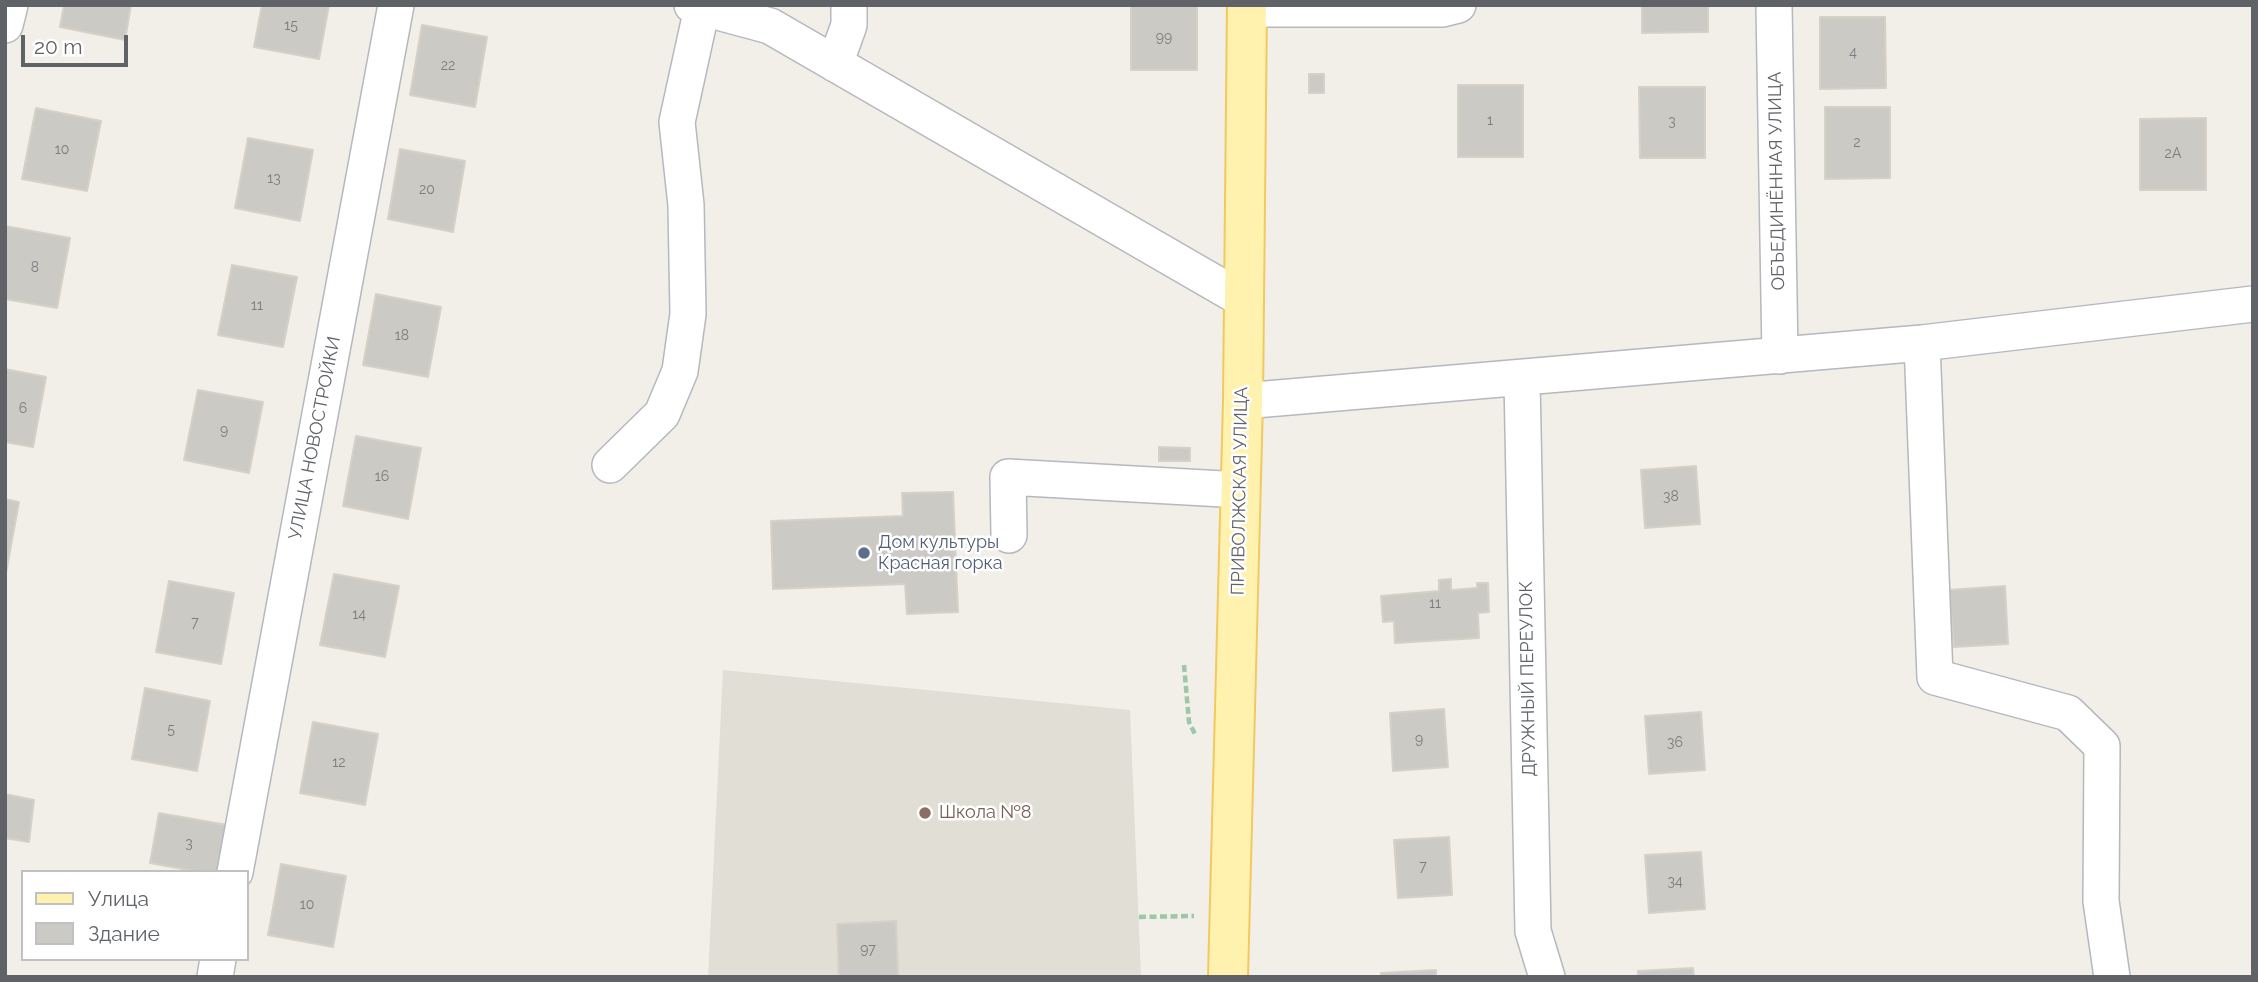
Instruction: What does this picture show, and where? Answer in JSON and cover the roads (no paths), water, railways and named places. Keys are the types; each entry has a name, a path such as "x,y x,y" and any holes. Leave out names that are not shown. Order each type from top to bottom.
{"main road":[{"name":"ПРИВОЛЖСКАЯ УЛИЦА","path":"1228,977 1243,401 1247,7"}],"street":[{"path":"5,25 10,5"},
{"name":"УЛИЦА НОВОСТРОЙКИ","path":"235,870 396,5"},
{"path":"835,64 849,24 849,5"},
{"path":"1247,7 1442,9 1458,5"},
{"name":"ОБЪЕДИНЁННАЯ УЛИЦА","path":"1774,5 1780,356"},
{"path":"610,465 662,415 680,371 688,314 686,205 677,122 697,6 770,26 1244,300"},
{"path":"1243,401 1522,380 1922,343 2253,304"},
{"path":"1922,343 1935,677 2068,713 2102,746 2101,901 2112,977"},
{"name":"ДРУЖНЫЙ ПЕРЕУЛОК","path":"1522,380 1533,931 1547,977"},
{"path":"1009,535 1007,477 1241,490"}],"place":[{"name":"Дом культуры Красная горка","path":"864,553"},
{"name":"Школа №8","path":"925,813"}]}
